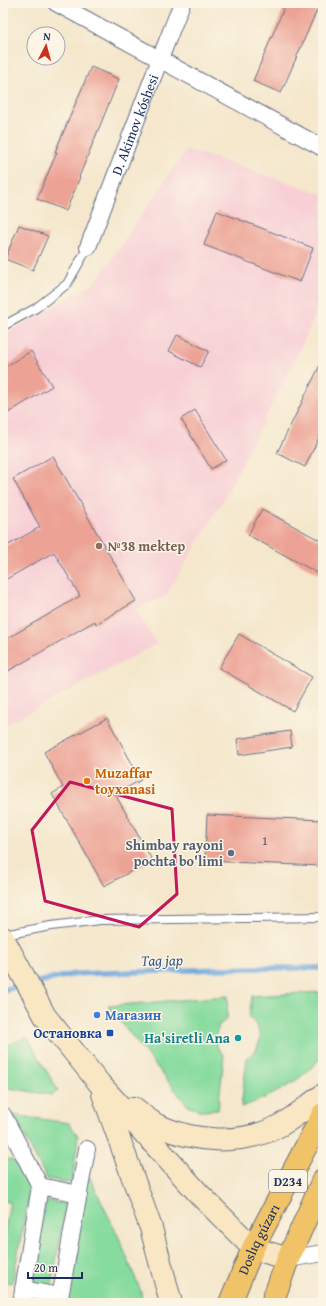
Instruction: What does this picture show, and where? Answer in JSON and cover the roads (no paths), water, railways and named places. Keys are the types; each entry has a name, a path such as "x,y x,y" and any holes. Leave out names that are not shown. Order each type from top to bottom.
{"main road":[{"path":"3,937 45,1016 99,1083 200,1195 253,1248 288,1260"},
{"path":"99,1083 158,1126 187,1136 208,1139 234,1139 256,1136 276,1127 323,1096"},
{"path":"99,1083 151,1228 171,1303"},
{"name":"Doslıq gúzarı","path":"230,1303 253,1248 323,1114"},
{"name":"D234","path":"272,1303 288,1260 323,1180"}],"street":[{"path":"56,3 323,148"},
{"name":"D. Akimov kóshesi","path":"88,247 182,3"},
{"path":"3,1115 40,1186 22,1296 60,1300 87,1149"},
{"path":"40,1186 79,1194"},
{"path":"288,1260 323,1253"}],"lane":[{"path":"3,326 36,308 68,284 88,247"},
{"path":"3,937 51,926 100,920 323,917"}],"waterway":[{"name":"Tag jap","path":"33,983 75,974 249,968 323,968"},
{"name":"Tag jap","path":"3,990 24,985"}],"place":[{"name":"№38 mektep","path":"99,546"},
{"name":"Muzaffar toyxanasi","path":"87,781"},
{"name":"Shimbay rayoni pochta bo'limi","path":"231,853"},
{"name":"Магазин","path":"97,1015"},
{"name":"Остановка","path":"110,1033"},
{"name":"Ha'siretli Ana","path":"238,1038"}]}
